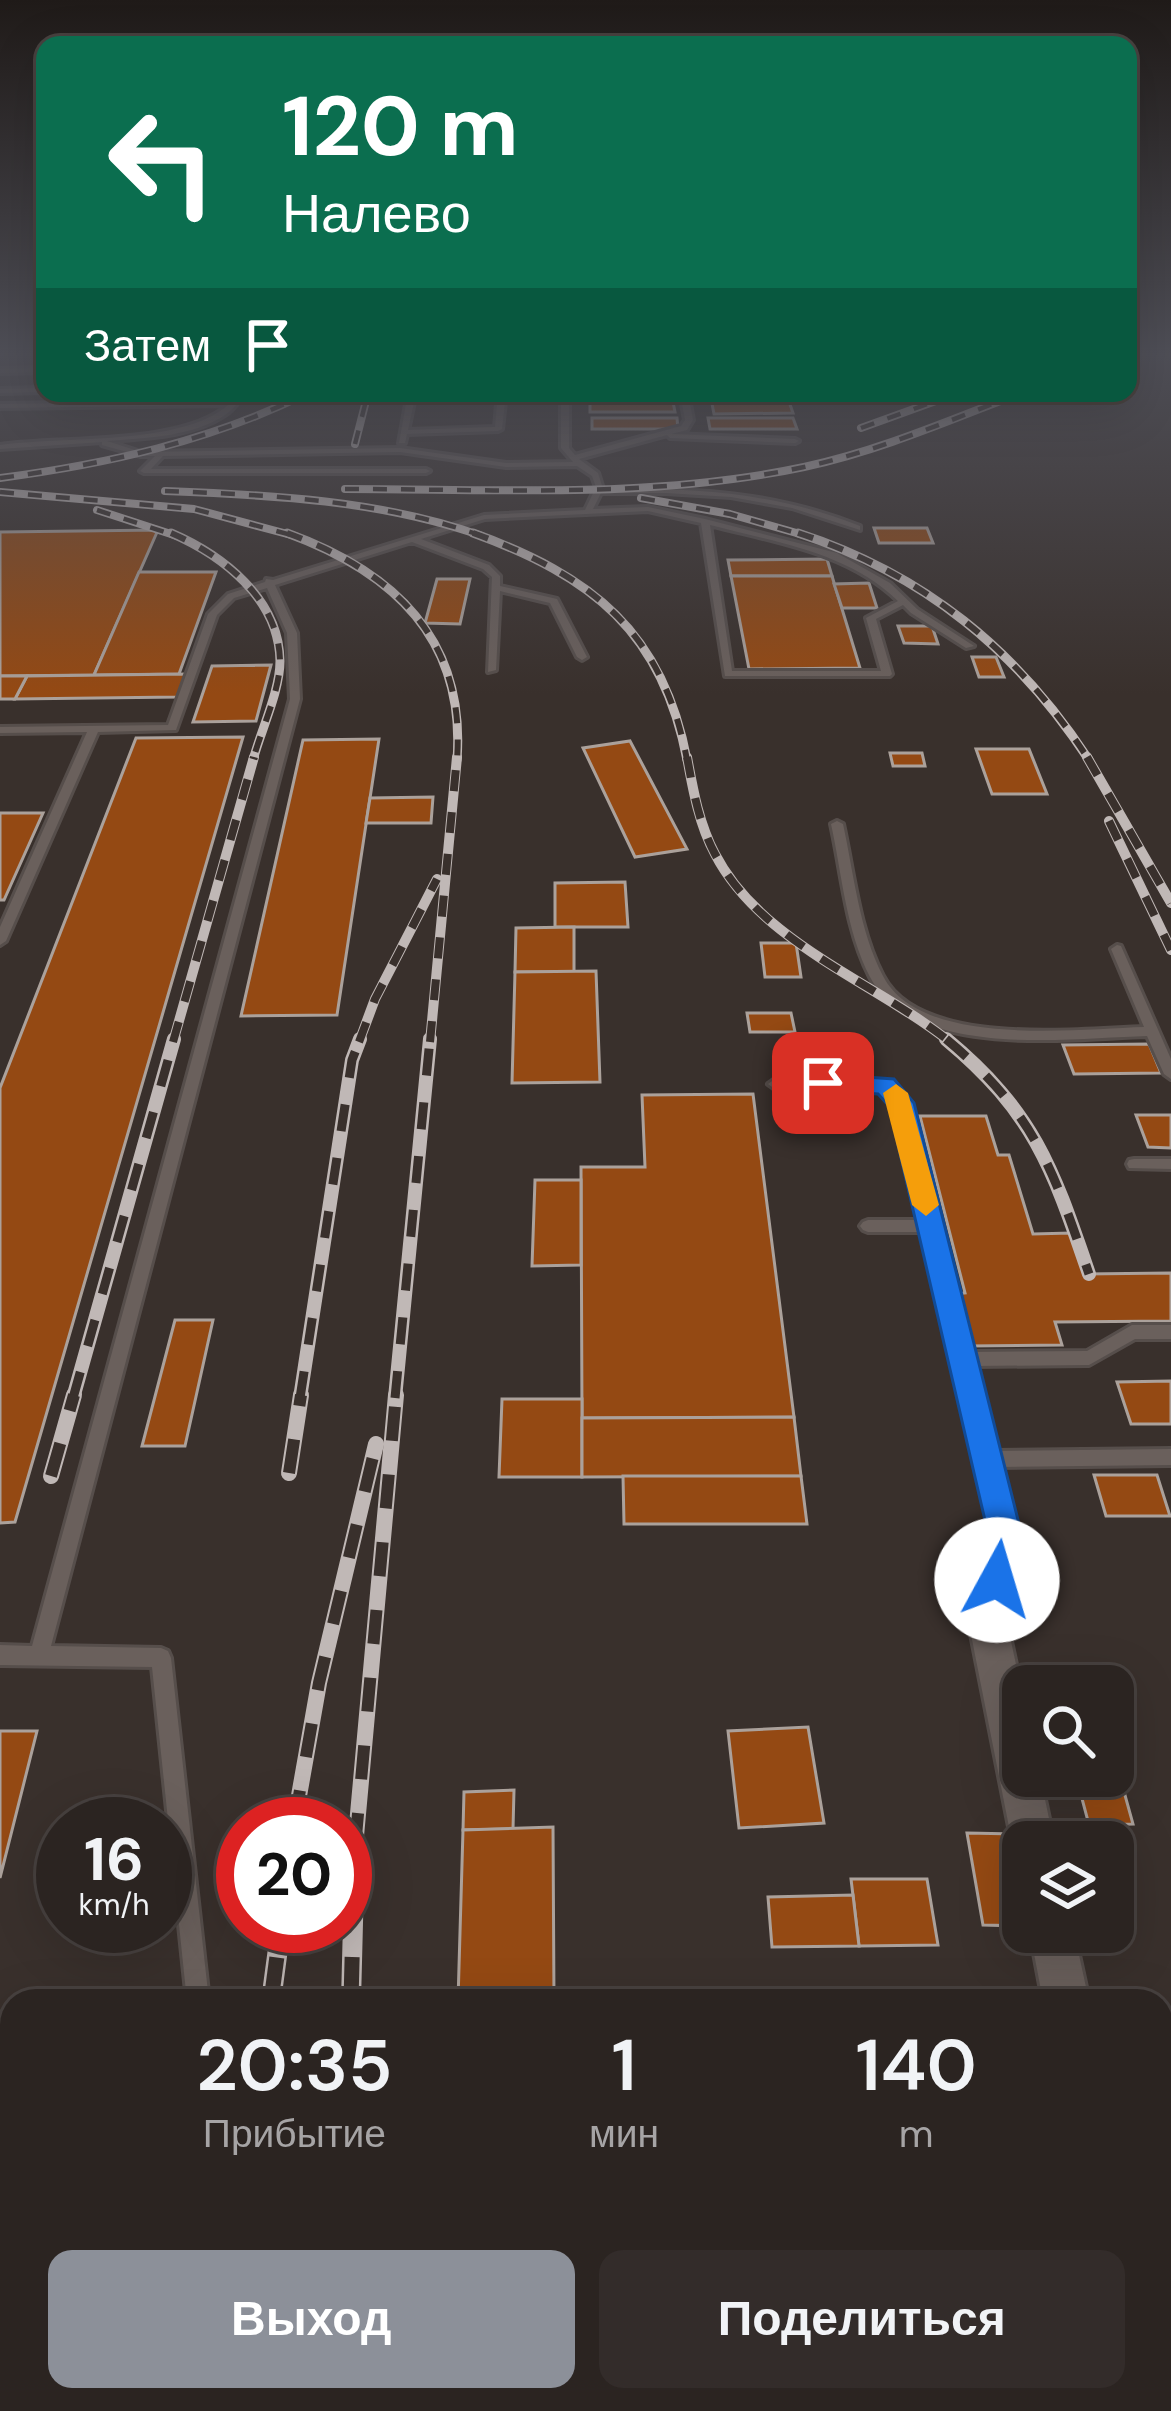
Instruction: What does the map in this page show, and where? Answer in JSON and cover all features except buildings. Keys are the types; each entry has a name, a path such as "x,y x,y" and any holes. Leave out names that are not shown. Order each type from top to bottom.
{"street":[{"path":"984,1604 1029,1821"},
{"path":"1056,1953 1064,1989"}],"lane":[{"path":"145,470 426,471"},
{"path":"587,470 600,491 588,511"},
{"path":"600,491 727,491 819,511 857,527"},
{"path":"0,730 172,728 217,608 230,596 484,517 648,509 834,555 887,585 970,646"},
{"path":"705,521 728,674 886,674 871,618 904,601"},
{"path":"412,539 486,567 496,576 491,670"},
{"path":"39,1655 295,699 292,632 269,581"},
{"path":"494,587 554,601 582,657"},
{"path":"0,941 94,729"},
{"path":"837,824 872,966 887,994 913,1012 938,1025 976,1032 1152,1030"},
{"path":"1117,949 1171,1074"},
{"path":"776,1084 870,1083 895,1091 1010,1556 984,1604"},
{"path":"1134,1164 1171,1164"},
{"path":"868,1226 930,1226"},
{"path":"963,1359 1089,1358 1132,1332 1171,1332"},
{"path":"987,1459 1171,1456"},
{"path":"0,1655 161,1658 197,1989"}],"railway":[{"path":"0,478 57,470"},
{"path":"345,489 633,488 790,470"},
{"path":"165,491 365,507 475,534"},
{"path":"0,492 194,509 293,535"},
{"path":"641,498 730,514 803,535"},
{"path":"97,510 177,536"},
{"path":"171,533 228,567 270,618 277,638 279,673 254,757"},
{"path":"287,533 293,535"},
{"path":"798,533 803,535"},
{"path":"475,534 482,536"},
{"path":"475,534 553,569 616,615 660,677 687,760"},
{"path":"293,535 360,568 416,616 449,679 457,717 457,757"},
{"path":"803,535 807,536"},
{"path":"803,535 886,570 964,621 1031,684 1087,758"},
{"path":"173,1042 254,757"},
{"path":"430,1042 457,757"},
{"path":"687,757 705,831 735,885 790,937 946,1039"},
{"path":"1087,758 1171,903"},
{"path":"1109,821 1171,950"},
{"path":"359,1042 375,999 437,879"},
{"path":"73,1398 174,1039"},
{"path":"300,1398 352,1060 360,1039"},
{"path":"395,1398 430,1039"},
{"path":"946,1039 950,1042"},
{"path":"946,1039 1021,1118 1051,1173 1089,1274"},
{"path":"51,1476 74,1395"},
{"path":"289,1473 301,1395"},
{"path":"360,1797 396,1395"},
{"path":"299,1797 319,1683 376,1444"},
{"path":"273,1989 277,1953"},
{"path":"351,1989 352,1953"}],"slow traffic":[{"path":"896,1093 926,1205"}],"route":[{"path":"823,1083 885,1085 901,1103 1010,1556 997,1580"}]}
